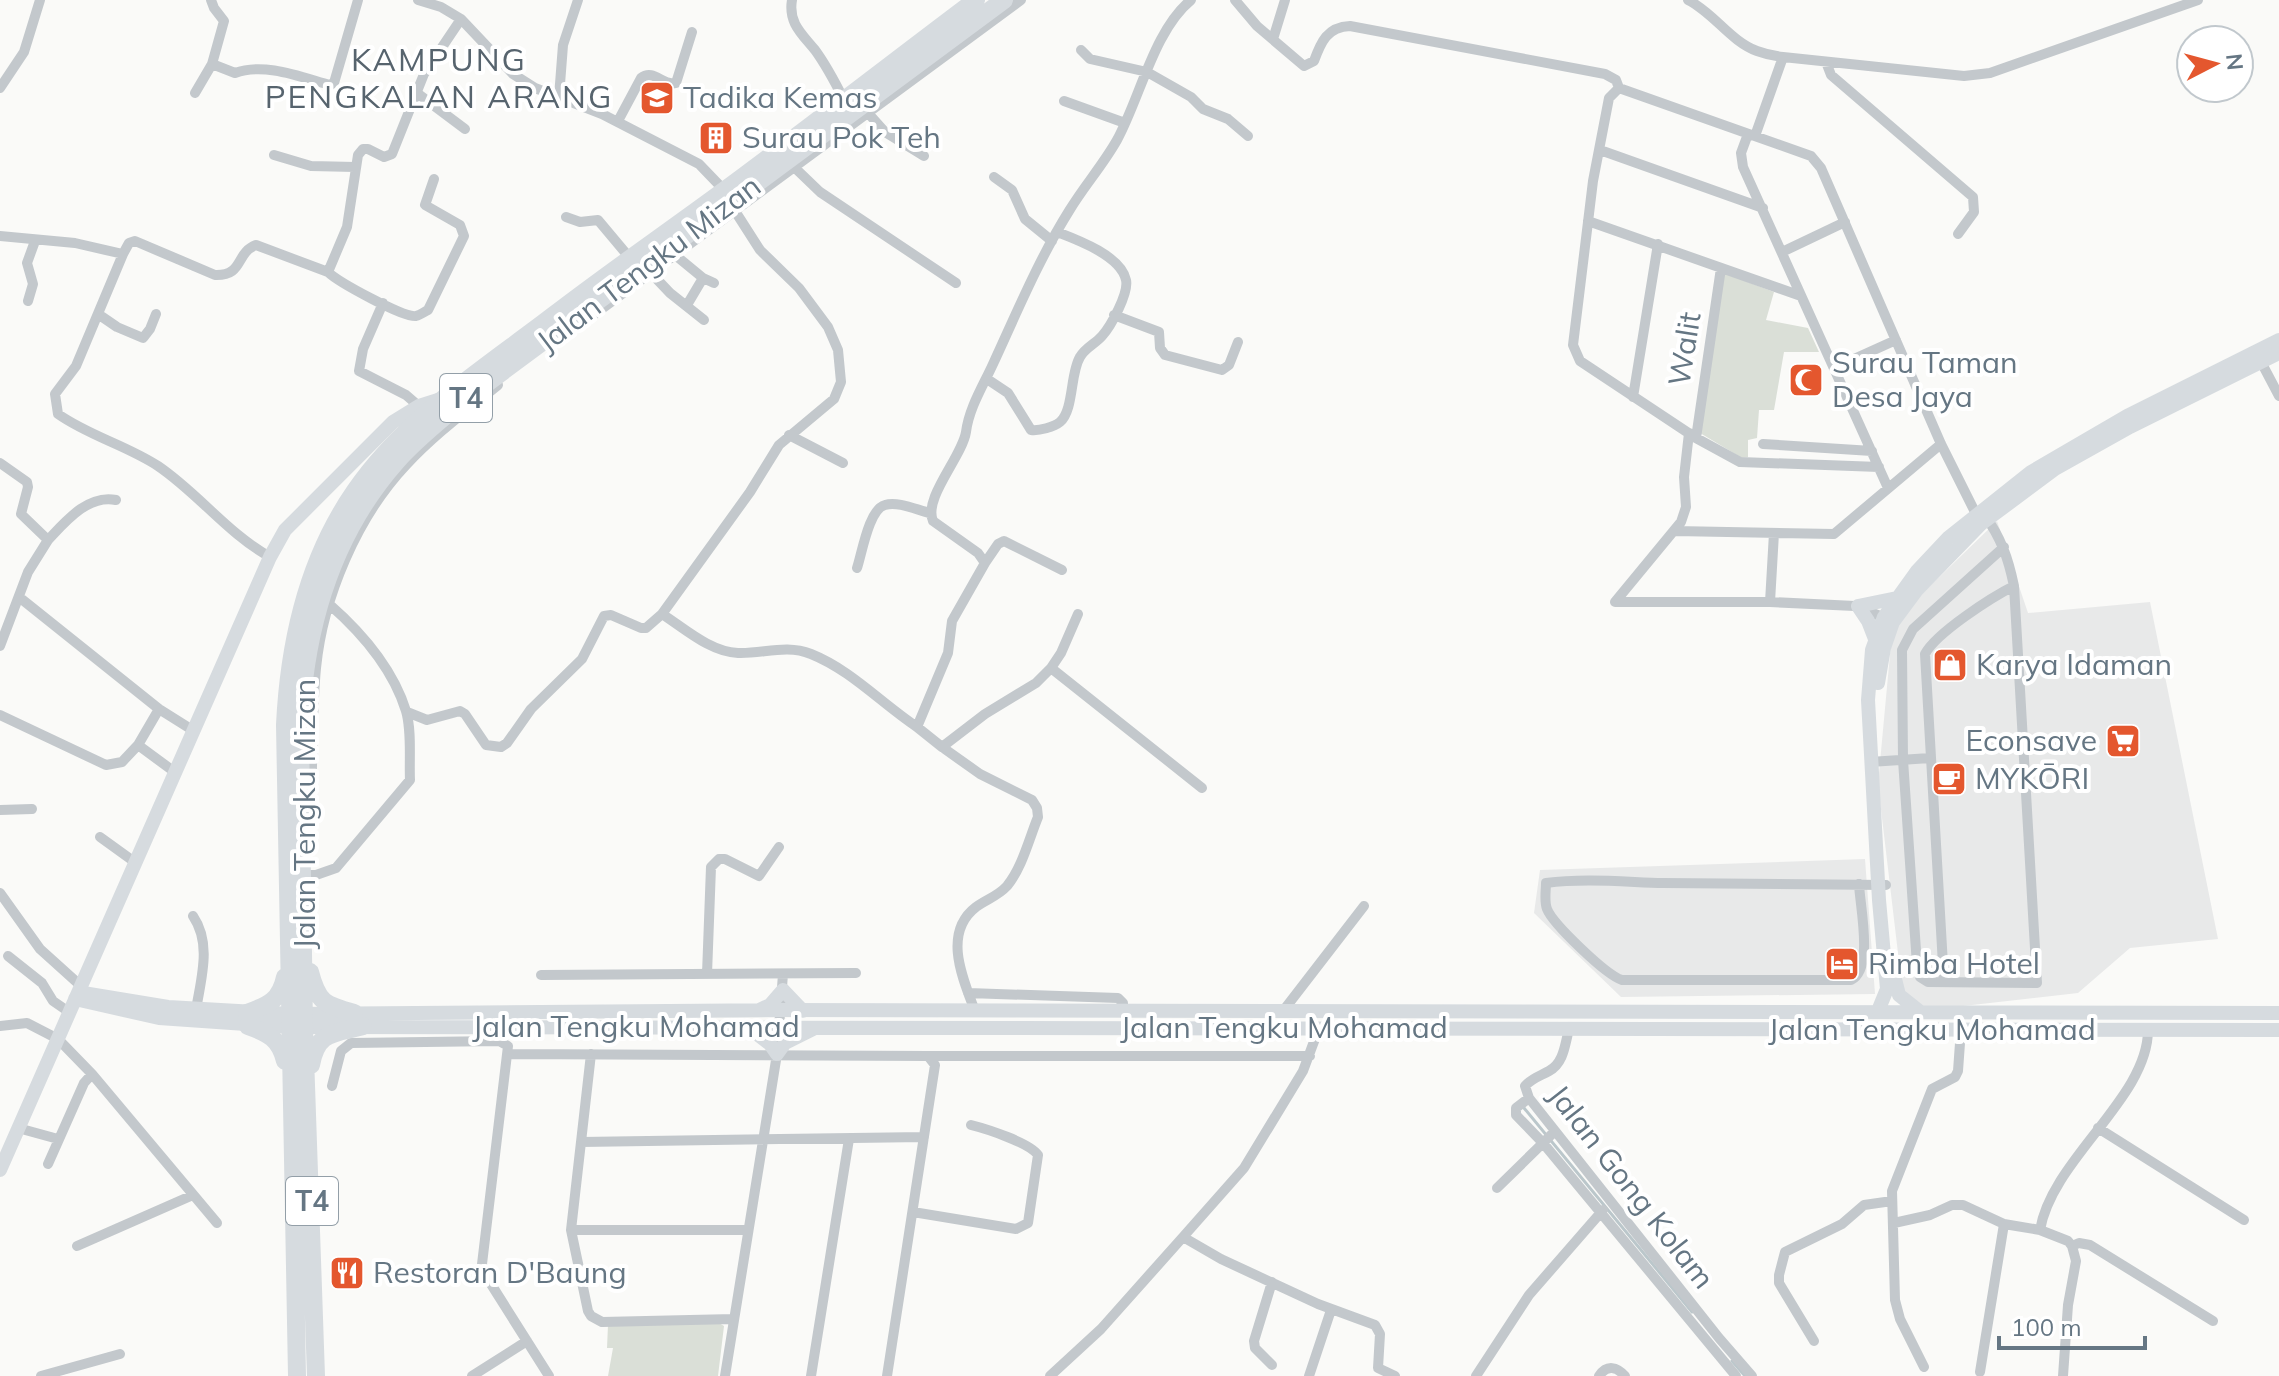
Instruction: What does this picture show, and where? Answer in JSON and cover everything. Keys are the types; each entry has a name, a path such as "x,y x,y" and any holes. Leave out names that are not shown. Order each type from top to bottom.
{"highway":[{"name":"Jalan Tengku Mizan","path":"298,952 285,725 287,680 300,610 314,565 353,493 422,410 446,397 976,0"},
{"name":"Jalan Tengku Mizan","path":"297,1376 297,1020 304,875 300,729 302,683 318,604 338,553 368,498 396,462 464,400 1004,0"},
{"path":"298,952 321,999 359,1020"},
{"path":"298,952 277,999 247,1020 272,1036 282,1048 299,1095"},
{"path":"299,1095 317,1043 359,1020"},
{"name":"Jalan Tengku Mizan","path":"299,1095 312,1189 316,1376"}],"main road":[{"path":"1874,762 1877,686 1888,620 1897,598 1917,571 1981,517 2055,469 2259,357 2279,340"},
{"path":"2259,357 2279,353"},
{"path":"0,1170 6,1142 18,1128 270,557 285,530 393,422 422,410"},
{"path":"1875,639 1888,620 1981,517"},
{"path":"1878,1011 1887,989 1868,700 1875,639 1858,606 1897,598"},
{"path":"1882,885 1893,977 1899,995 1919,1011"},
{"path":"88,968 104,1002"},
{"path":"759,1011 770,1005 783,990 803,1011"},
{"path":"74,1001 196,1010 247,1020"},
{"path":"74,1001 104,1002 159,1018 247,1020"},
{"name":"Jalan Tengku Mohamad","path":"359,1020 782,1010 2279,1013"},
{"path":"1704,1011 1706,1020 1721,1020 1737,1029"},
{"path":"2147,1012 2148,1030"},
{"name":"Jalan Tengku Mohamad","path":"247,1020 748,1027 2279,1030"},
{"path":"748,1027 770,1044 777,1054 785,1043 817,1027"}],"street":[{"path":"0,88 24,52 40,0"},
{"path":"195,93 212,64 224,21 211,0"},
{"path":"212,64 235,73 249,67 330,85 334,83 358,0"},
{"path":"418,0 441,7 461,19 513,74 535,88 618,121 699,164 724,190"},
{"path":"559,97 563,45 578,0"},
{"path":"792,0 792,12 799,34 814,49 844,100"},
{"path":"302,810 311,796 316,670 329,604 351,547 397,475 424,446 505,380 1021,0"},
{"path":"985,563 978,553 933,521 930,513 938,489 961,450 970,413 1055,236 1115,144 1163,37 1191,0"},
{"path":"1235,0 1299,64 1308,66 1314,61 1323,38 1339,27 1350,26 1605,74 1616,80 1619,88 1811,156 1821,168 1941,444 1981,517 2004,547 2014,586 2037,983 1928,982 1922,980 1918,973 1903,760 1901,661 1906,640 1913,629 2004,547"},
{"path":"1273,39 1285,0"},
{"path":"1688,0 1703,8 1744,44 1758,52 1826,62 1977,76 2198,0"},
{"path":"328,272 347,227 355,167 363,149 384,157 392,154 424,74 461,19"},
{"path":"618,121 645,75 650,74 669,84 679,80 692,32"},
{"path":"1081,50 1090,59 1147,72 1191,97 1203,109 1228,119 1248,136"},
{"path":"1783,57 1752,135 1741,153 1743,167 1888,488"},
{"path":"1826,62 1831,75 1973,197 1974,212 1958,234"},
{"path":"1619,88 1609,98 1588,221 1574,352 1580,361 1692,435 1740,462 1879,467"},
{"path":"417,93 465,129"},
{"path":"1064,101 1125,123"},
{"path":"868,113 885,132 924,156"},
{"path":"1600,150 1763,208"},
{"path":"274,155 311,166 355,167"},
{"path":"794,167 820,192 956,283"},
{"path":"987,379 1008,393 1031,430 1057,424 1065,416 1080,356 1103,336 1127,287 1125,276 1107,255 1055,236 1025,219 1012,190 994,177"},
{"path":"270,557 247,542 159,467 123,446 77,428 58,414 55,394 76,366 123,254 129,243 135,241 215,275 233,272 248,248 256,245 328,272 340,283 413,316 428,310 464,236 460,225 425,205 434,179"},
{"path":"407,712 427,720 460,711 486,745 501,747 507,743 531,709 582,659 604,616 611,615 646,628 662,614 789,435 834,399 841,382 838,350 828,327 799,288 760,250 735,211"},
{"path":"566,217 580,222 598,220 629,257"},
{"path":"1588,221 1801,296"},
{"path":"1782,252 1845,222"},
{"path":"0,236 75,243 123,254"},
{"path":"28,301 33,284 27,263 35,241"},
{"path":"1633,397 1658,244"},
{"path":"675,255 708,280 687,305"},
{"name":"Walit","path":"1675,531 1686,507 1684,477 1721,268"},
{"path":"651,273 704,320"},
{"path":"383,303 363,349 359,371 406,395 422,410"},
{"path":"98,314 143,338 156,314"},
{"path":"1114,315 1159,332 1160,348 1165,355 1222,370 1229,365 1238,342"},
{"path":"1834,368 1896,340"},
{"path":"2259,357 2274,373 2279,396"},
{"path":"789,435 843,463"},
{"path":"1763,444 1872,451"},
{"path":"1888,620 1858,606 1770,602 1615,602 1675,531 1834,534 1941,444"},
{"path":"0,463 27,482 21,514 48,540"},
{"path":"0,646 31,566 48,540 79,510 101,499 116,500"},
{"path":"857,568 873,516 880,507 898,504 930,513"},
{"path":"1770,602 1774,533"},
{"path":"917,727 948,653 952,621 998,544 1004,541 1062,570"},
{"path":"1944,982 1924,664 1928,649 1935,640 1996,595 2014,586"},
{"path":"19,597 159,709 194,731"},
{"path":"304,875 316,875 336,868 410,780 407,712 384,665 346,619 329,604"},
{"path":"662,614 716,649 737,653 787,648 809,653 847,674 980,774 1032,800 1038,817 1010,881 997,895 977,906 962,925 957,943 959,963 975,1011"},
{"path":"942,747 985,714 1036,683 1051,668 1078,614"},
{"path":"1051,668 1202,788"},
{"path":"0,715 106,765 122,762 138,745 159,709"},
{"path":"138,745 176,773"},
{"path":"1874,762 1930,758"},
{"path":"0,810 32,809"},
{"path":"100,837 136,863"},
{"path":"707,974 711,867 719,859 725,859 759,876 779,847"},
{"path":"1859,884 1865,960 1858,977 1851,980 1631,981 1610,975 1552,917 1546,904 1546,883 1859,884 1882,885"},
{"path":"0,893 74,1001"},
{"path":"1283,1011 1364,906"},
{"path":"193,916 202,930 204,958 196,1010"},
{"path":"8,956 42,983 53,1001 74,1001"},
{"path":"541,975 856,973"},
{"path":"725,1376 781,1027 783,974"},
{"path":"968,993 1118,998 1123,1003 1123,1011"},
{"path":"0,1026 27,1023 58,1039 92,1074 217,1223"},
{"path":"1050,1376 1101,1329 1244,1168 1310,1056 1319,1028"},
{"name":"Jalan Gong Kolam","path":"1548,1137 1524,1101 1525,1086 1554,1068 1561,1059 1569,1029"},
{"path":"1924,1367 1900,1319 1895,1300 1892,1201 1895,1181 1932,1089 1955,1077 1958,1071 1961,1029"},
{"path":"2040,1230 2042,1218 2068,1168 2128,1087 2147,1046 2148,1030"},
{"path":"332,1086 341,1051 357,1042 499,1041 508,1046 482,1264 484,1273 549,1376"},
{"path":"509,1054 1310,1056"},
{"path":"591,1054 571,1230 588,1311 602,1322 734,1319"},
{"path":"887,1376 935,1065 928,1056"},
{"path":"48,1164 84,1083 92,1074"},
{"path":"1524,1101 1516,1115 1548,1137 1641,1250 1736,1376"},
{"path":"913,1212 1016,1229 1028,1223 1038,1155 1032,1147 1009,1140 995,1131 971,1125"},
{"path":"18,1128 58,1139"},
{"path":"2098,1128 2244,1220"},
{"path":"581,1142 924,1137"},
{"path":"1497,1188 1548,1137"},
{"path":"811,1376 849,1139"},
{"path":"77,1246 193,1195"},
{"path":"1814,1341 1778,1279 1785,1252 1842,1224 1864,1205 1892,1201"},
{"path":"1894,1223 1958,1205 2004,1224 2040,1230 2072,1246 2076,1261 2068,1305 2063,1376"},
{"path":"1476,1376 1529,1295 1606,1207"},
{"path":"1980,1372 2004,1224"},
{"path":"571,1230 748,1230"},
{"path":"1183,1237 1221,1259 1331,1310 1375,1325 1380,1334 1378,1368 1395,1376"},
{"path":"2072,1246 2079,1243 2090,1245 2213,1321"},
{"name":"Jalan Gong Kolam","path":"1641,1250 1752,1376"},
{"path":"1272,1282 1254,1341 1255,1348 1272,1365"},
{"path":"1309,1376 1331,1310"},
{"path":"472,1376 527,1341"},
{"path":"41,1376 120,1354"},
{"path":"1599,1376 1613,1367 1625,1376"}],"shaded area":[{"path":"1724,273 1774,292 1766,320 1808,328 1819,352 1784,352 1774,410 1759,410 1757,438 1748,440 1748,457 1742,458 1700,433"},
{"path":"1997,521 2028,613 2150,602 2218,939 2130,948 2078,993 1919,1011 1902,987 1878,784 1893,622"},
{"path":"1865,859 1875,994 1621,997 1534,913 1540,870"},
{"path":"719,1323 724,1326 718,1376 608,1376 613,1348 607,1348 608,1325"}],"waterway":[{"path":"1524,1108 1692,1312"},
{"path":"1732,1361 1745,1376"}],"place":[{"name":"Tadika Kemas","path":"657,98"},
{"name":"Surau Pok Teh","path":"716,138"},
{"name":"Surau Taman Desa Jaya","path":"1806,380"},
{"name":"Karya Idaman","path":"1950,665"},
{"name":"Econsave","path":"2123,741"},
{"name":"MYKŌRI","path":"1949,779"},
{"name":"Rimba Hotel","path":"1842,964"},
{"name":"Restoran D'Baung","path":"347,1273"}],"district":[{"name":"KAMPUNG PENGKALAN ARANG","path":"439,78"}]}
